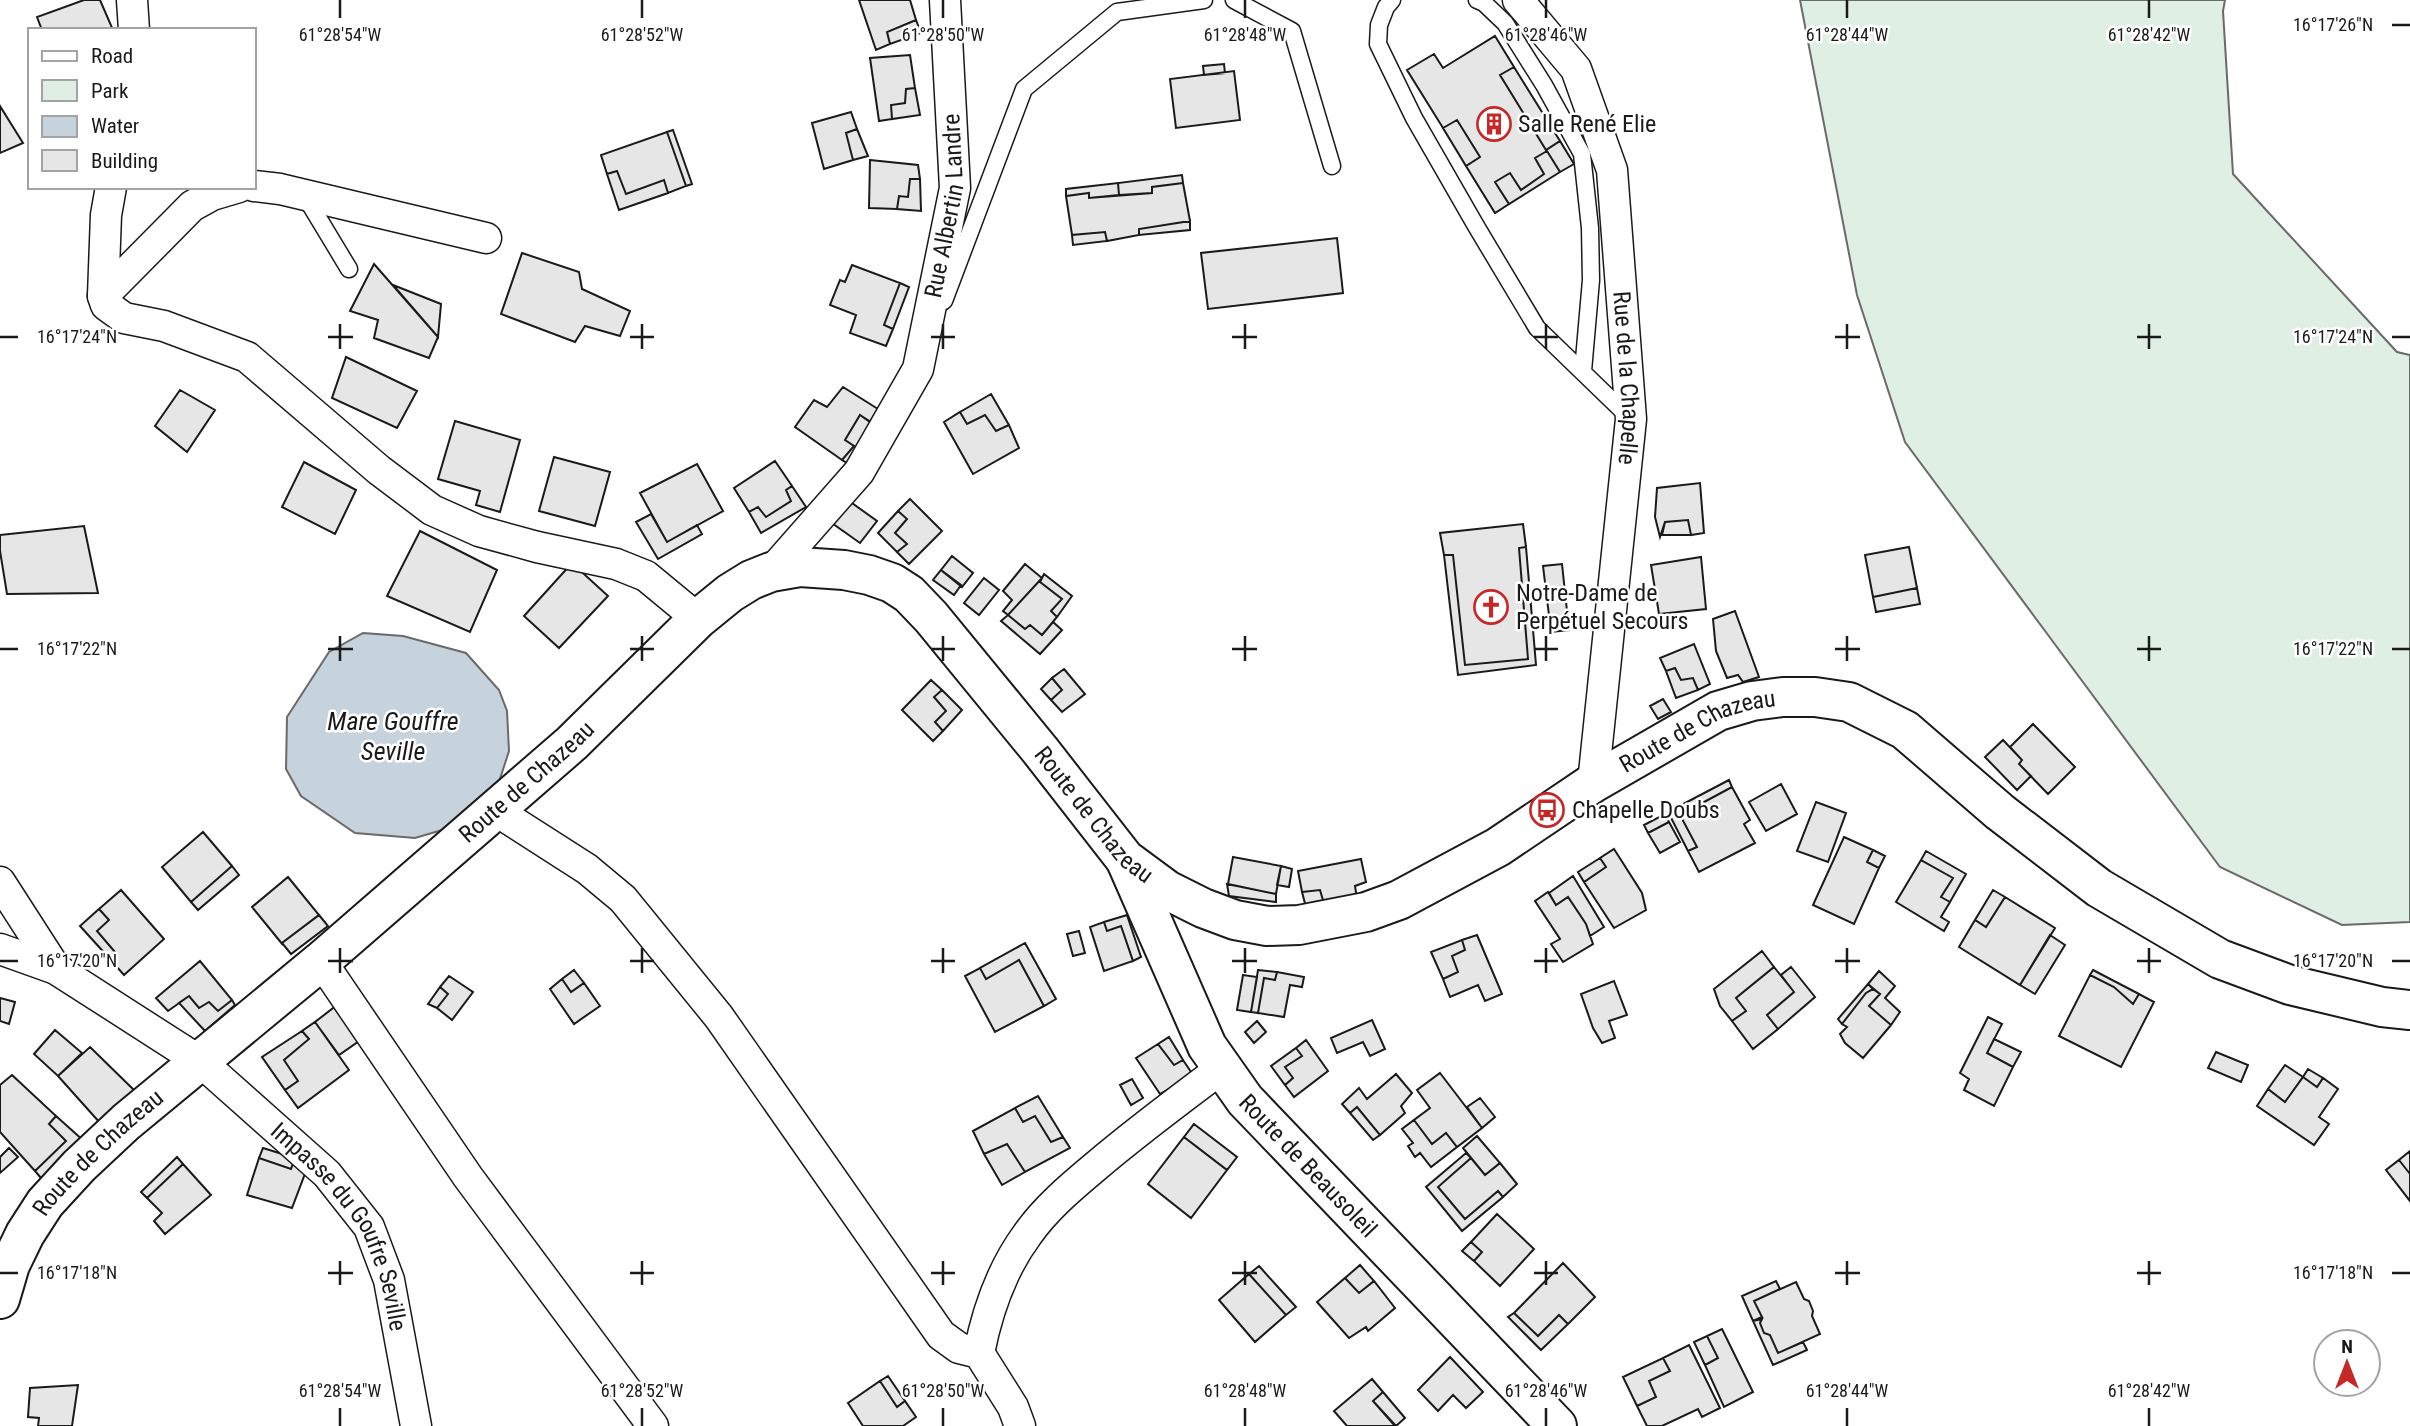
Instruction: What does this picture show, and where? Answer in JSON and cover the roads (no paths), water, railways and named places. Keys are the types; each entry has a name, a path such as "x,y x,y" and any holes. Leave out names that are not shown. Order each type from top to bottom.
{"main road":[{"name":"Route de Chazeau","path":"0,1299 10,1265 25,1234 45,1203 79,1166 126,1122 321,961 572,743 698,619 730,593 772,572 800,568 844,570 869,575 892,583 909,594 1040,750 1125,859 1167,890 1235,920 1267,926 1299,925 1331,920 1399,900 1499,847 1593,783 1718,711 1752,701 1815,697 1849,702 1905,730 2000,812 2099,888 2220,959 2290,985 2382,1007 2410,1010"},
{"name":"Route de Beausoleil","path":"1125,859 1207,1046 1245,1100 1558,1426"}],"street":[{"path":"132,0 134,28"},
{"name":"Rue Albertin Landre","path":"772,572 859,472 918,369 955,188 945,0"},
{"name":"Rue de la Chapelle","path":"1517,0 1576,69 1612,170 1631,419 1593,783"},
{"path":"256,186 280,189 486,238"},
{"path":"111,189 106,215 103,296 106,305 124,318 164,327 247,357 379,470 432,510 478,531 616,564 646,576 698,619"},
{"path":"103,296 192,206 212,195 232,189"},
{"path":"495,810 587,869 623,899 719,1017 941,1335 959,1348 979,1353"},
{"path":"0,882 56,969"},
{"path":"0,949 56,969"},
{"path":"321,961 468,1177 653,1426"},
{"name":"Impasse du Goufre Seville","path":"56,969 201,1062 327,1174 369,1227 389,1280 415,1426"},
{"path":"1020,1426 1013,1407 979,1353 985,1319 1025,1237 1041,1216 1123,1143 1222,1068"}],"lane":[{"path":"918,369 1024,89 1117,12 1205,0"},
{"path":"1234,0 1292,31 1332,166"},
{"path":"1392,0 1379,25 1378,44 1414,118 1537,328 1631,419"},
{"path":"1477,0 1505,23 1582,154 1590,228 1591,280 1583,371"},
{"path":"305,196 349,269"}],"water":[{"name":"Mare Gouffre Seville","path":"363,633 403,636 466,653 499,690 507,711 509,751 498,785 449,828 415,838 355,833 301,796 286,769 287,717 329,652"}],"place":[{"name":"Salle René Elie","path":"1494,124"},
{"name":"Notre-Dame de Perpétuel Secours","path":"1491,607"},
{"name":"Chapelle Doubs","path":"1547,810"}]}
